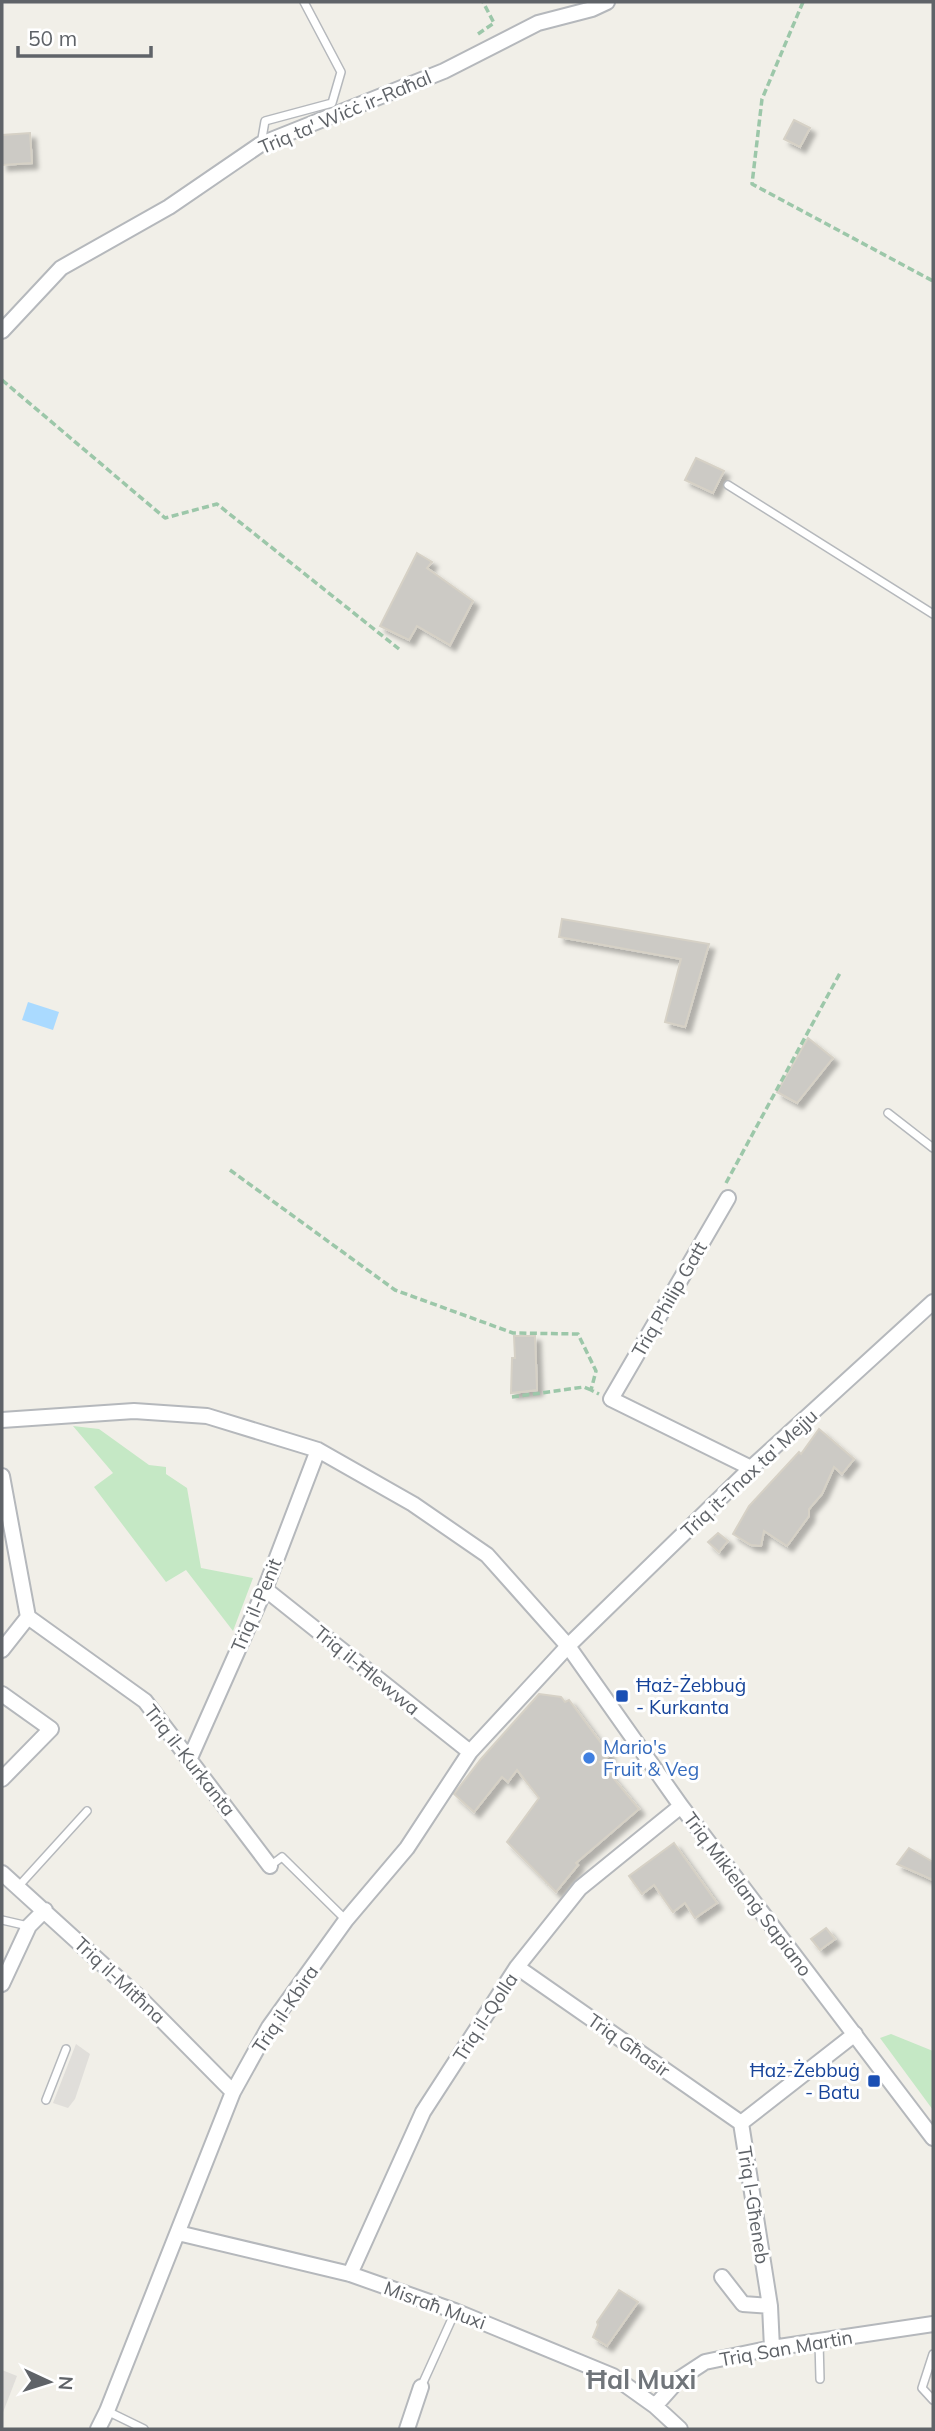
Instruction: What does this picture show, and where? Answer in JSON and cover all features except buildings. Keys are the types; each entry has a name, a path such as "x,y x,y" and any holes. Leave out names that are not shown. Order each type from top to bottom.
{"street":[{"name":"Triq ta' Wiċċ ir-Raħal","path":"2,331 61,268 169,207 261,144 444,71 538,23 592,9 607,2"},
{"name":"Triq Philip Gatt","path":"611,1399 728,1198"},
{"name":"Triq it-Tnax ta' Mejju","path":"568,1646 751,1468 933,1302"},
{"path":"611,1399 751,1468"},
{"name":"Triq Mikielanġ Sapiano","path":"2,1420 134,1411 207,1416 318,1450 413,1504 487,1555 568,1646 681,1806 933,2138"},
{"name":"Triq il-Penit","path":"190,1758 265,1589 318,1450"},
{"path":"2,1476 28,1617 2,1650"},
{"name":"Triq il-Ħlewwa","path":"265,1589 470,1752"},
{"name":"Triq il-Kurkanta","path":"28,1617 145,1701 270,1866"},
{"name":"Triq il-Kbira","path":"98,2429 233,2092 269,2027 346,1920 407,1848 470,1752 568,1646"},
{"path":"2,1694 51,1728 2,1779"},
{"name":"Triq il-Qolla","path":"350,2274 424,2112 517,1967 580,1888 681,1806"},
{"name":"Triq il-Mitħna","path":"2,1874 143,2001 233,2092"},
{"path":"2,1984 29,1926 45,1910"},
{"name":"Triq Għasir","path":"517,1967 741,2123"},
{"name":"Triq l-Għeneb","path":"772,2348 770,2306 741,2123 855,2034"},
{"name":"Misraħ Muxi","path":"178,2233 350,2274 455,2311 562,2353 612,2376 654,2406 673,2427"},
{"path":"722,2277 743,2304 770,2306"},
{"name":"Triq San Martin","path":"654,2406 678,2379 705,2362 772,2348 933,2324"},
{"path":"407,2429 421,2387"}],"lane":[{"path":"261,144 265,121 332,103 341,72 304,2"},
{"path":"728,485 933,614"},
{"path":"888,1113 933,1148"},
{"path":"17,1888 87,1811"},
{"name":"Triq il-Kurkanta","path":"270,1866 282,1857 346,1920"},
{"path":"2,1920 29,1926"},
{"path":"46,2100 66,2049"},
{"path":"421,2387 455,2311"},
{"path":"819,2341 820,2379"},
{"path":"933,2354 922,2389 933,2400"},
{"path":"107,2411 144,2429"}],"path":[{"path":"472,38 494,23 483,2"},
{"path":"803,2 762,99 752,184 933,281"},
{"path":"2,380 165,518 217,504 399,649"},
{"path":"728,1198 726,1184 841,973"},
{"path":"230,1170 395,1290 513,1333 578,1334 596,1371 591,1390"},
{"path":"512,1397 584,1387 611,1399"}],"shaded area":[{"path":"76,2044 90,2054 75,2099 68,2108 53,2103"},
{"path":"2,2370 17,2376 2,2415"}],"green space":[{"path":"73,1426 99,1429 149,1465 166,1467 166,1474 187,1488 201,1568 253,1578 233,1631 186,1570 166,1582 94,1487 113,1473"},
{"path":"891,2034 933,2051 933,2110 880,2038"}],"water":[{"path":"28,1002 59,1012 53,1030 22,1020"}],"place":[{"name":"Ħaż-Żebbuġ - Kurkanta","path":"622,1696"},
{"name":"Mario's Fruit & Veg","path":"589,1758"},
{"name":"Ħaż-Żebbuġ - Batu","path":"874,2081"}],"district":[{"name":"Ħal Muxi","path":"641,2379"}]}
